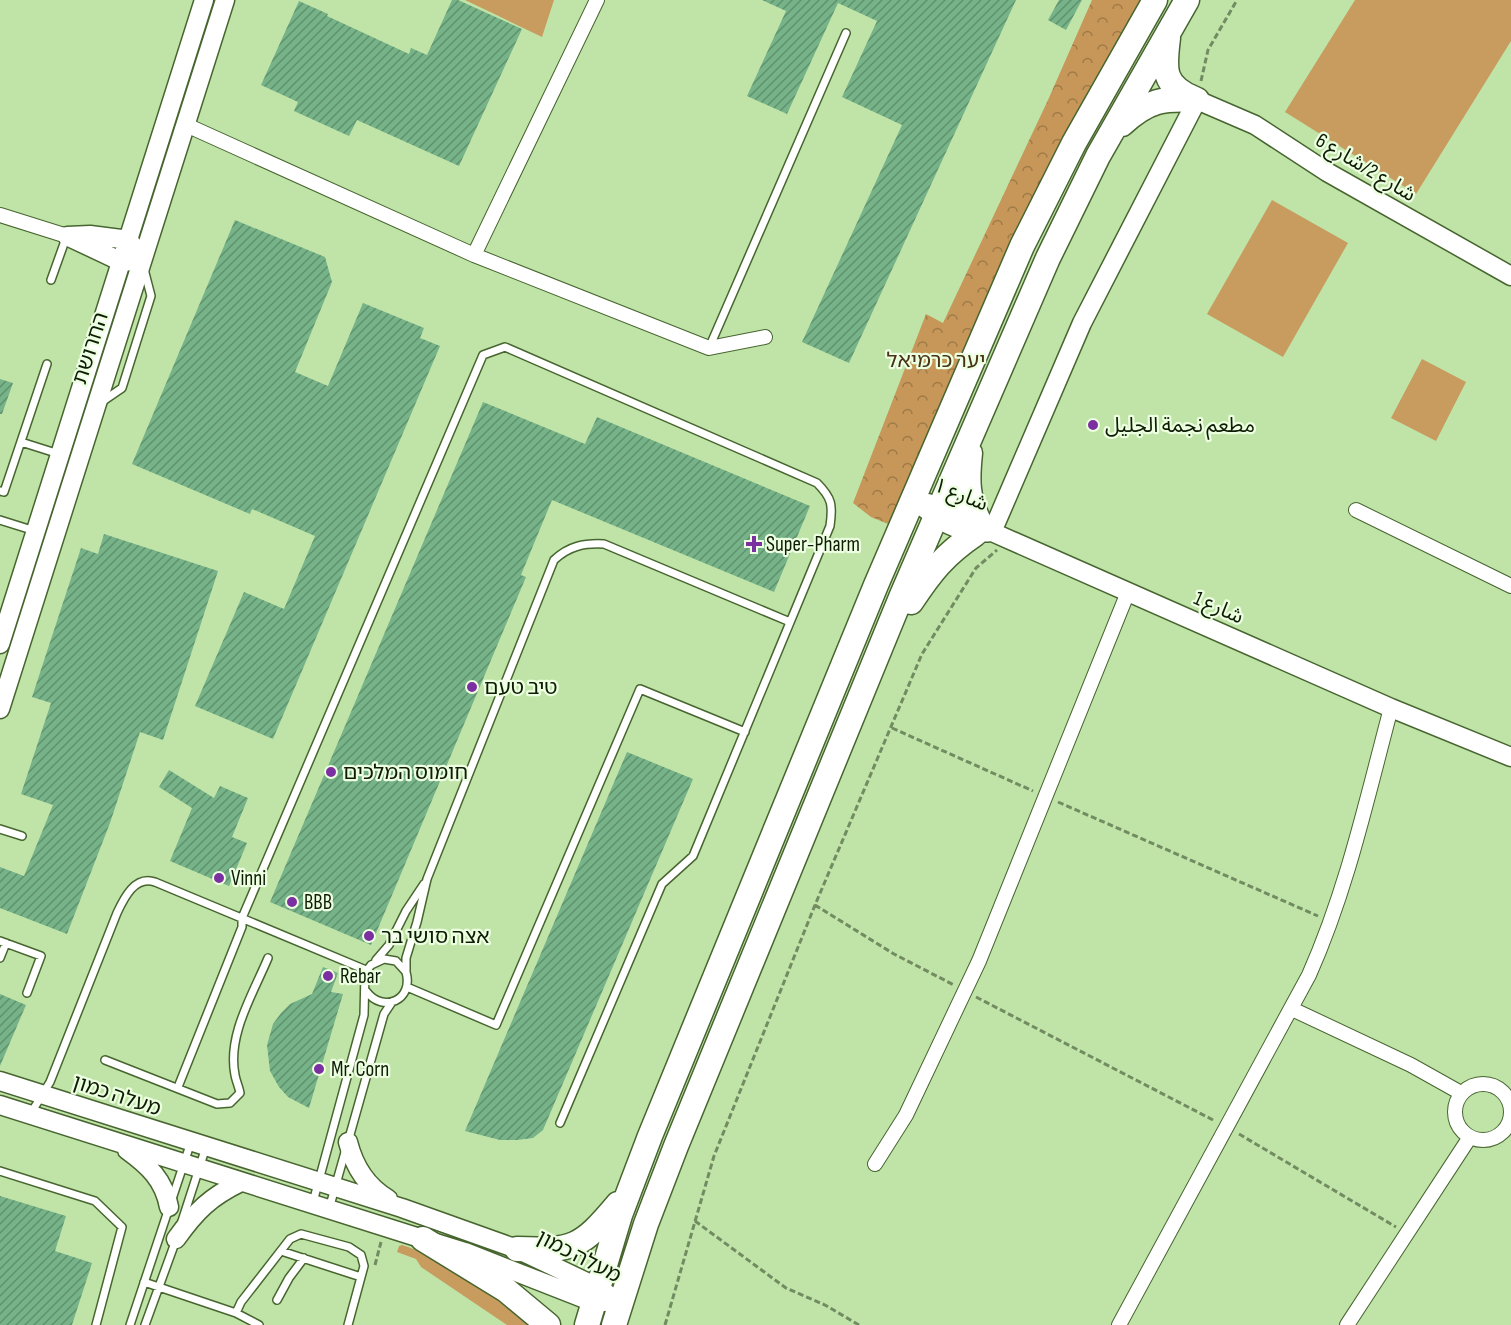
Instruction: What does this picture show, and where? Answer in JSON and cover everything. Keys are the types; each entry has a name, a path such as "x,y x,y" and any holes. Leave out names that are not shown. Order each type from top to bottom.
{"highway":[{"path":"586,1325 629,1190 812,740 913,499 1022,246 1049,191 1155,0"},
{"path":"617,1314 676,1146 883,640 972,432 1074,203 1187,0"},
{"path":"1169,31 1165,65 1167,75 1174,87 1181,93 1197,100"},
{"path":"1110,136 1133,113 1151,102 1169,98 1197,100"},
{"path":"883,640 931,572 946,555 982,530 969,497 972,432"},
{"path":"517,1249 549,1251 569,1247 583,1240 598,1228 629,1190"},
{"path":"423,1239 506,1290 548,1325"}],"street":[{"name":"החרושת","path":"0,644 3,623 36,531 204,0"},
{"name":"החרושת","path":"0,709 225,0"},
{"path":"474,255 597,0"},
{"path":"982,530 1082,322 1197,100"},
{"name":"شارع 2/شارع 6","path":"1197,100 1255,125 1327,172 1511,276"},
{"path":"184,124 474,255 709,348 765,336"},
{"path":"0,215 67,236 122,262 142,259 129,240 90,235 67,236"},
{"name":"شارع 1","path":"913,499 938,512 956,528 982,530 1010,540 1391,708 1511,757"},
{"path":"1356,510 1511,586"},
{"path":"875,1164 906,1115 965,991 1128,592"},
{"path":"1119,1325 1292,1009 1317,957 1346,877 1391,708"},
{"path":"1292,1009 1412,1065 1461,1093"},
{"name":"מעלה כמון","path":"0,1081 198,1145 327,1183 517,1249 595,1294 617,1314"},
{"path":"1477,1084 1495,1086 1503,1092 1508,1099 1511,1117 1507,1126 1506,1138 1484,1140 1470,1137 1459,1128 1455,1120 1456,1101 1461,1093 1477,1084"},
{"name":"מעלה כמון","path":"1,1107 595,1294"},
{"path":"1347,1325 1470,1137"},
{"path":"348,1142 352,1158 368,1182 380,1194 402,1208"},
{"path":"119,1143 144,1162 161,1180 169,1207"},
{"path":"176,1239 202,1205 241,1182"}],"lane":[{"path":"709,348 846,33"},
{"path":"51,280 67,236"},
{"path":"178,1087 243,927 242,918 483,355 505,347 817,483 827,493 833,509 830,526 693,856 663,884 560,1123"},
{"path":"0,491 4,492 47,364"},
{"path":"21,442 60,454 82,448"},
{"path":"0,520 36,531"},
{"path":"366,991 375,1000 383,1003 392,1002 401,997 407,987 406,958 427,879 554,560 563,552 574,546 589,543 604,544 790,622"},
{"path":"407,987 496,1025 640,688 745,732"},
{"path":"0,829 22,836"},
{"path":"320,1207 364,1015 366,970 385,952 406,911 427,879"},
{"path":"30,1115 50,1082 117,914 136,884 150,880 366,970"},
{"path":"0,958 3,942 41,956 27,993"},
{"path":"105,1059 218,1104 230,1103 240,1095 234,1074 234,1045 238,1029 268,958"},
{"path":"375,961 392,960 399,963 406,972"},
{"path":"320,1207 327,1183 348,1142 384,1014 392,1002"},
{"path":"145,1325 176,1239 191,1166 198,1145"},
{"path":"130,1325 169,1207 191,1166 198,1145"},
{"path":"0,1172 95,1201 122,1227 96,1325"},
{"path":"236,1313 241,1302 290,1239 302,1234 349,1247 361,1255 364,1266 349,1324"},
{"path":"281,1251 361,1276"},
{"path":"277,1300 289,1278 304,1258"},
{"path":"144,1282 236,1313 259,1325"}],"path":[{"path":"1197,100 1208,50 1237,0"},
{"path":"665,1325 714,1156 815,905 922,654 976,568 1010,540"},
{"path":"892,728 1331,922"},
{"path":"815,905 894,954 1227,1127 1406,1233"},
{"path":"695,1221 786,1288 825,1305 859,1325"}],"shaded area":[{"path":"465,0 554,0 542,37"},
{"path":"1355,0 1511,0 1511,41 1416,194 1285,112"},
{"path":"1272,200 1348,243 1283,357 1207,314"},
{"path":"1422,359 1466,382 1436,441 1391,418"},
{"path":"402,1245 455,1269 535,1325 507,1325 421,1267 416,1259 397,1252 399,1246"}],"green space":[{"name":"יער כרמיאל","path":"1092,0 1146,0 893,526 871,517 853,503 926,314 943,323 1048,100"}],"building":[{"path":"452,0 458,0 522,29 459,166 357,120 349,136 294,111 298,102 261,85 299,1 409,54 411,48 427,55"},
{"path":"762,0 1016,0 849,363 802,342 902,125 842,97 877,21 838,3 787,114 747,96 786,11"},
{"path":"1059,0 1082,0 1066,30 1048,20"},
{"path":"235,220 325,257 332,282 295,372 328,386 363,303 424,328 420,338 440,346 273,739 195,706 244,592 284,609 315,536 252,509 250,514 132,464"},
{"path":"0,379 13,383 2,414 0,414"},
{"path":"483,402 585,444 597,417 810,506 774,592 552,500 521,575 526,577 371,945 270,902"},
{"path":"104,534 218,571 163,740 140,732 110,823 67,934 0,908 0,867 24,876 53,805 21,794 51,703 32,697 81,548 98,554"},
{"path":"627,752 693,779 543,1130 533,1138 517,1140 500,1140 465,1131"},
{"path":"169,770 214,798 220,786 248,798 232,837 247,843 229,886 170,861 192,808 159,787"},
{"path":"323,967 338,973 331,992 343,994 309,1108 288,1097 279,1087 270,1071 267,1045 273,1024 290,1004 312,994"},
{"path":"0,994 26,1005 0,1066"},
{"path":"0,1196 66,1216 55,1251 92,1263 72,1325 0,1325"}],"place":[{"name":"مطعم نجمة الجليل","path":"1093,425"},
{"name":"Super-Pharm","path":"754,544"},
{"name":"טיב טעם","path":"472,687"},
{"name":"חומוס המלכים","path":"331,772"},
{"name":"Vinni","path":"219,878"},
{"name":"BBB","path":"292,902"},
{"name":"אצה סושי בר","path":"369,936"},
{"name":"Rebar","path":"328,976"},
{"name":"Mr. Corn","path":"319,1069"}]}
